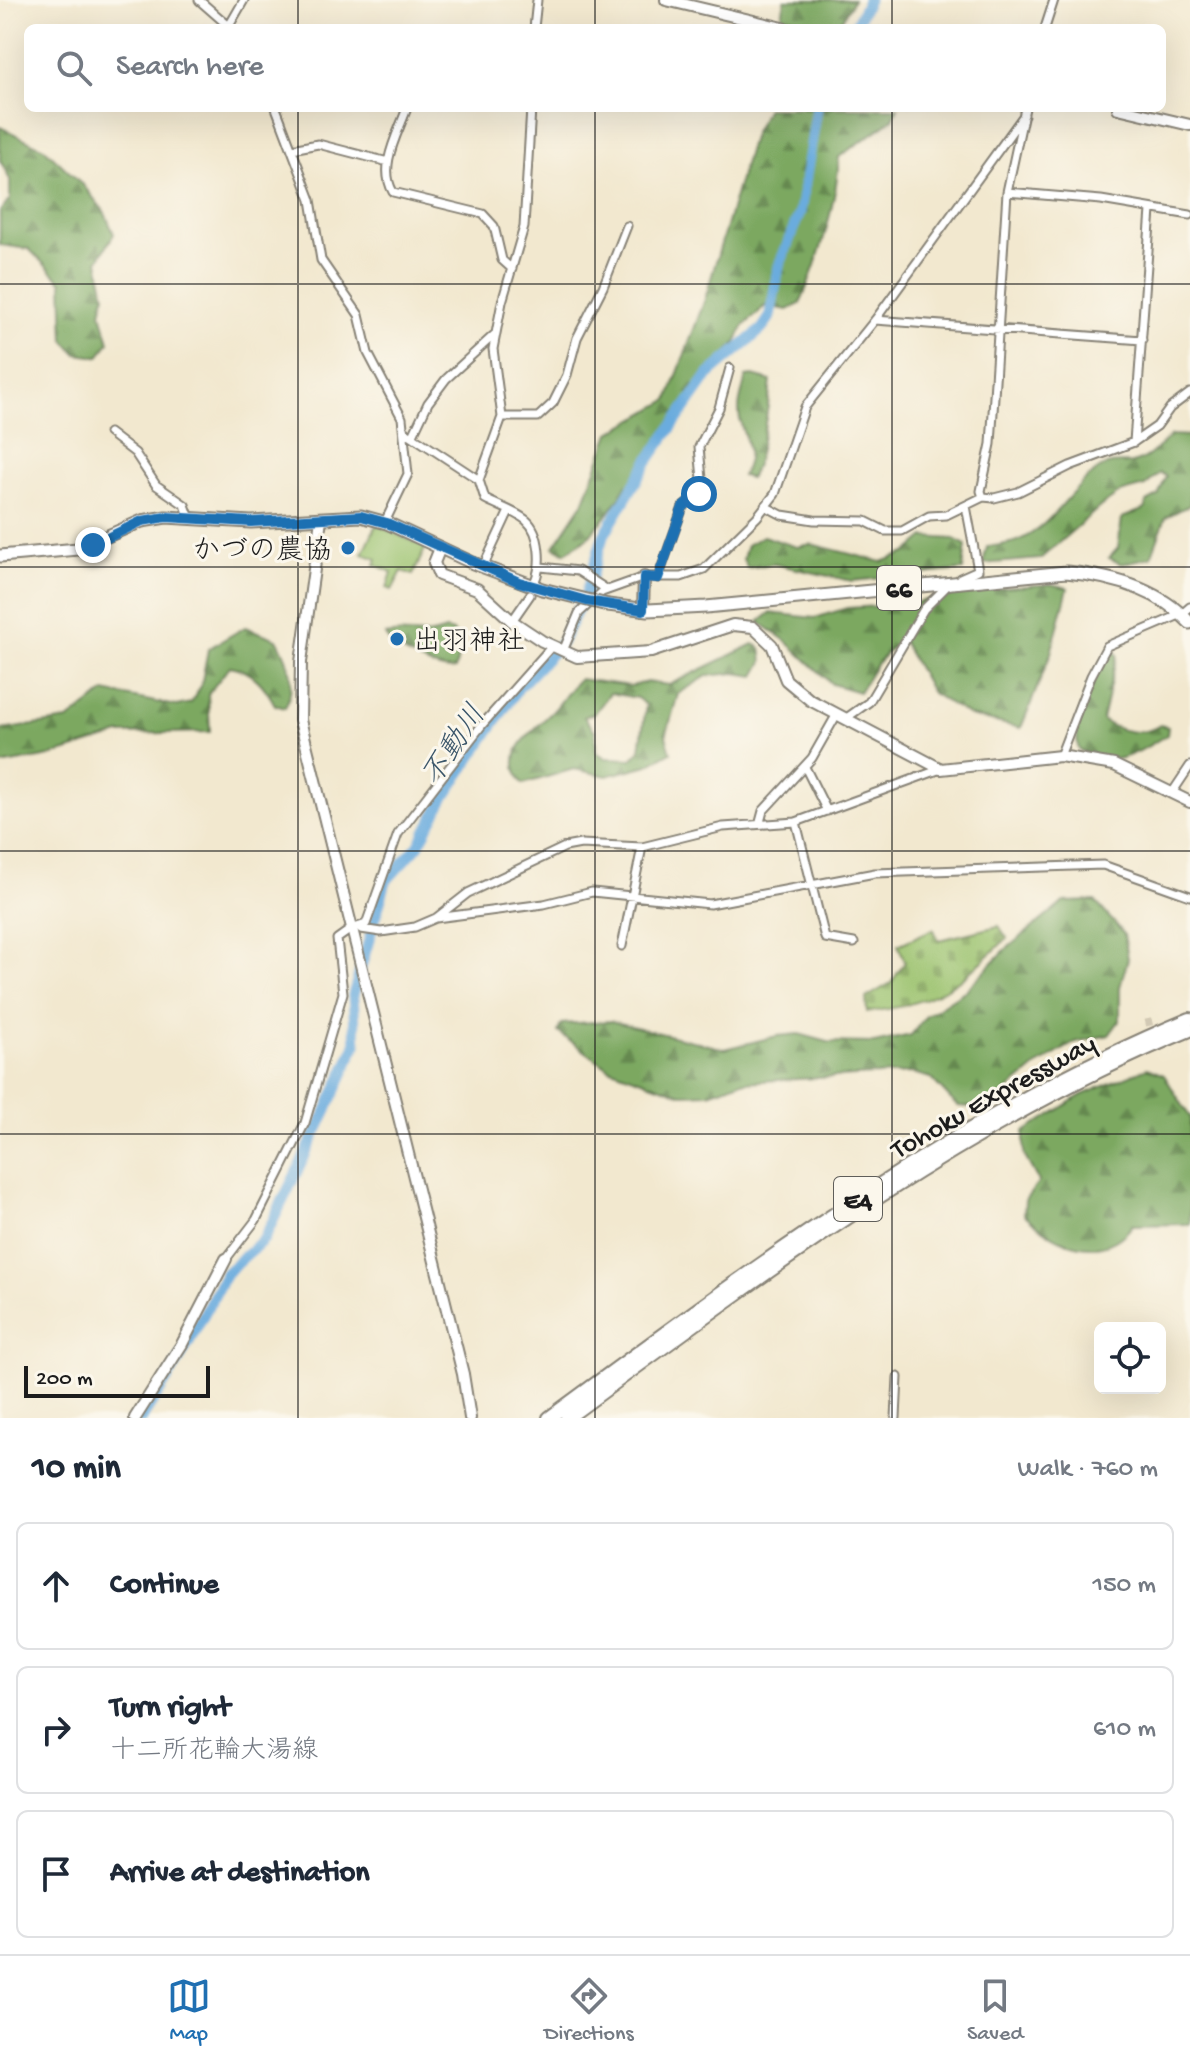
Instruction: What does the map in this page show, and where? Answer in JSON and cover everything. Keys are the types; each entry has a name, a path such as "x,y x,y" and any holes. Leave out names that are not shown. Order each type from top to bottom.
{"highway":[{"name":"Tohoku Expressway","path":"549,1418 895,1175 962,1134 1090,1065 1190,1019"},
{"name":"Tohoku Expressway","path":"567,1418 808,1245 901,1183 1049,1098 1190,1030"}],"main road":[{"name":"66","path":"0,556 60,552 93,545 142,521 190,518 239,522 361,516 385,522 483,567 608,605 643,610 733,605 1041,573 1088,574 1143,589 1187,614"}],"street":[{"path":"199,0 227,24"},
{"path":"232,24 244,0"},
{"path":"534,24 537,0"},
{"path":"666,0 766,24"},
{"path":"1046,24 1054,0"},
{"path":"278,112 311,200 321,260 359,315 368,353 395,397 409,434 408,474 385,522"},
{"path":"406,112 388,162 386,179 393,192 483,214 494,226 502,260 512,269"},
{"path":"531,112 524,227 494,335 502,417 479,480 485,499 525,520 532,528 541,567 539,585"},
{"path":"983,497 999,331 1007,192 1024,112"},
{"path":"135,1418 182,1344 226,1259 256,1220 305,1123 343,993 337,939 351,929 366,924 384,869 406,821 516,685 557,648 579,613 606,589 644,577 681,577 704,569 732,544 775,494 805,407 875,320 1024,112"},
{"path":"1135,112 1190,125"},
{"path":"292,149 318,144 388,162"},
{"path":"1007,192 1101,200 1189,214 1190,204"},
{"path":"1134,442 1151,210"},
{"path":"502,417 538,417 553,403 567,375 577,338 603,287 627,226"},
{"path":"875,320 1142,340"},
{"path":"409,434 446,379 494,335"},
{"path":"658,578 683,507 699,494 702,479 699,447 719,408 730,368"},
{"path":"765,506 782,515 814,520 865,521 885,531 902,531 929,516 946,515 983,497 994,498 1018,492 1070,466 1134,442 1190,393"},
{"path":"109,433 135,453 156,485 185,505 190,518"},
{"path":"409,434 479,480"},
{"path":"760,822 763,811 805,767 841,717 869,702 924,609 952,583 978,570 966,506"},
{"path":"483,567 509,511"},
{"path":"321,519 301,662 300,720 463,1374 470,1418"},
{"path":"440,548 434,563 439,575 482,592 512,621 577,657 651,652 745,624 772,645 786,680 810,700 941,769"},
{"path":"541,567 571,569 606,589"},
{"path":"643,610 644,577"},
{"path":"512,621 530,595"},
{"path":"731,626 733,605"},
{"path":"1060,756 1091,676 1107,646 1187,614"},
{"path":"351,929 381,932 415,927 436,918 468,893 565,847 581,844 642,847 760,822 770,827 796,822 941,769 1060,756 1114,765 1190,802"},
{"path":"1172,793 1190,766"},
{"path":"805,767 827,811"},
{"path":"796,822 825,938 854,943"},
{"path":"622,946 642,847"},
{"path":"436,918 544,904 592,892 710,904 875,873 1103,865 1189,893"},
{"path":"896,1418 898,1377"}],"green space":[{"path":"785,0 853,0 840,24 782,16"},
{"path":"765,112 896,112 893,119 839,157 826,232 800,304 788,310 765,306 743,327 736,343 711,371 605,518 586,539 565,553 554,547 583,503 610,433 668,400 705,299 753,134"},
{"path":"0,127 44,148 82,184 104,211 114,234 98,261 105,295 101,313 109,342 99,357 77,354 64,340 62,282 29,249 0,245 0,211 10,199 10,180 0,160"},
{"path":"746,377 771,381 761,447 750,478 742,476 748,448 739,409"},
{"path":"1171,435 1190,436 1190,505 1166,517 1151,557 1121,564 1109,558 1118,548 1122,518 1145,509 1147,502 1158,496 1166,476 1160,473 1145,486 1120,493 1101,506 1040,559 983,564 987,547 1030,535 1101,468 1143,459"},
{"path":"376,525 426,547 413,575 402,571 392,590 387,588 392,572 375,565 377,559 363,554"},
{"path":"763,536 797,547 811,544 882,562 906,553 925,537 954,539 966,545 963,570 852,581 774,564 747,568 743,559 747,545"},
{"path":"1051,584 1068,588 1051,653 1021,728 970,716 932,693 901,639 877,663 859,692 832,684 786,641 759,622 770,613 815,618 847,608 911,604 957,592"},
{"path":"245,627 277,639 282,648 291,681 285,708 275,705 267,691 251,675 230,666 208,694 210,732 120,734 50,756 0,765 0,730 68,720 105,692 176,706 191,703 201,686 208,649"},
{"path":"446,630 454,632 458,655 455,669 448,670 417,659 396,647 385,635 427,635"},
{"path":"754,644 761,648 763,662 755,676 735,673 707,676 678,694 666,736 671,752 648,765 607,776 574,769 523,784 516,772 517,751 579,679 631,686 647,682 669,685","holes":["610,693 637,698 646,705 640,750 632,759 606,758 596,752 595,731 584,717 595,713"]},
{"path":"1113,650 1117,655 1102,720 1131,732 1146,731 1160,725 1168,727 1167,735 1134,753 1104,759 1079,750 1077,739 1087,698"},
{"path":"1095,901 1124,934 1128,959 1120,987 1120,1020 1109,1035 1076,1042 1041,1063 986,1108 957,1106 931,1078 912,1073 741,1082 709,1093 681,1094 609,1068 558,1032 561,1024 611,1021 725,1049 777,1036 799,1034 828,1042 874,1043 911,1035 926,1016 966,990 1005,950 1064,902"},
{"path":"999,926 1007,938 975,968 945,989 911,1004 867,1012 866,998 891,983 905,962 898,945 933,929 939,940"},
{"path":"1147,1068 1164,1075 1190,1117 1190,1224 1133,1225 1121,1237 1093,1247 1079,1246 1050,1234 1024,1214 1025,1200 1039,1182 1024,1155 1024,1132 1082,1095"}],"waterway":[{"name":"不動川","path":"856,24 868,0"},
{"name":"不動川","path":"142,1418 176,1366 226,1273 264,1239 326,1112 356,1045 353,995 386,881 418,846 444,798 519,687 561,643 586,593 603,537 648,461 709,374 762,329 770,317 779,266 800,212 816,112"}],"tunnel":[{"path":"1148,1019 1156,1053"}],"place":[{"name":"かづの農協","path":"348,548"},
{"name":"出羽神社","path":"397,639"}],"route":[{"path":"93,545 142,521 166,517 251,522 361,516 387,523 519,582 587,601 643,610 644,577 658,578 683,507 699,494"}]}
